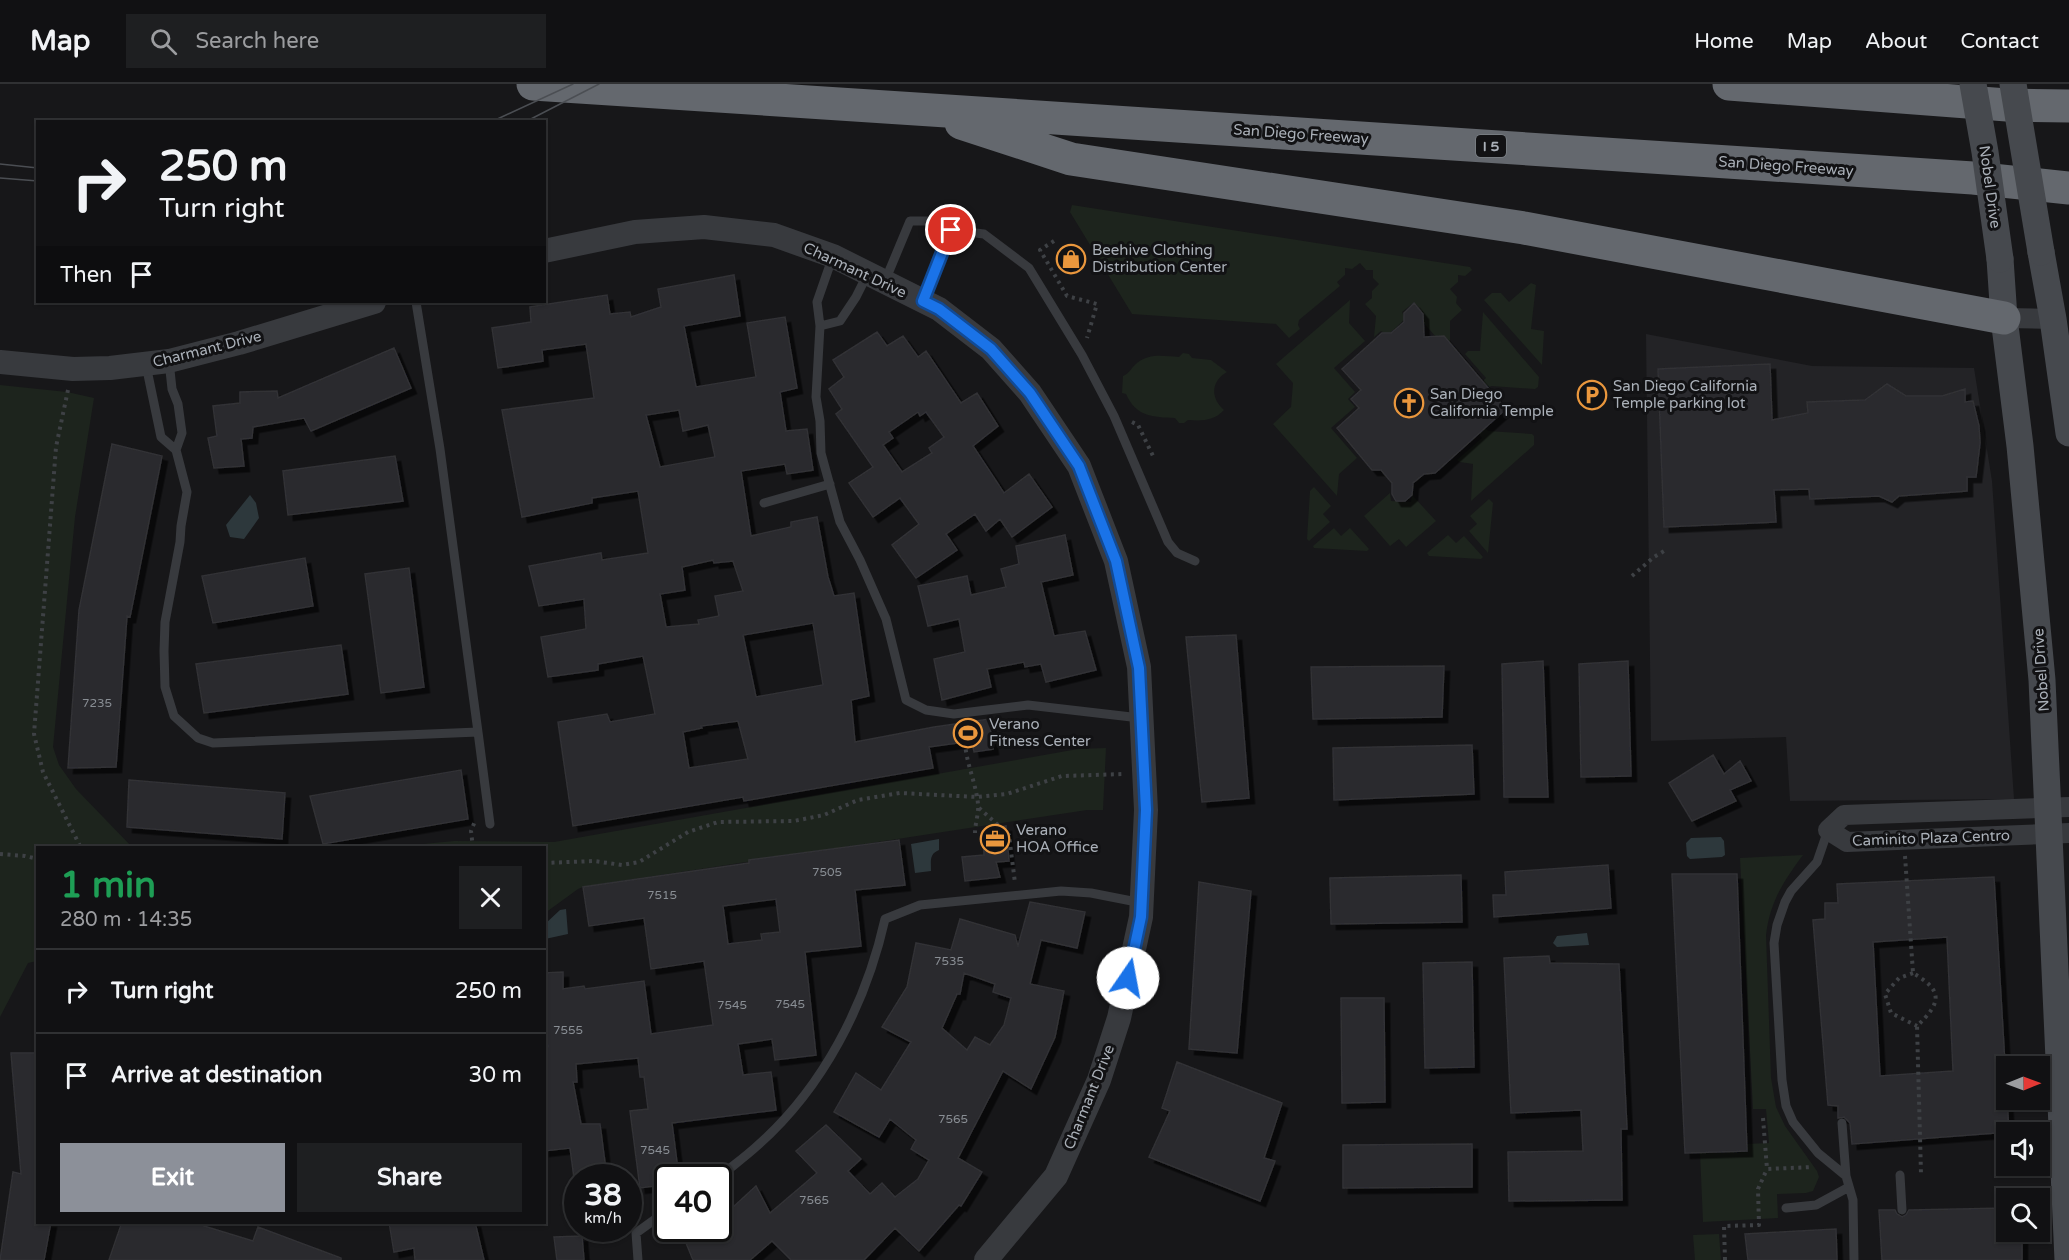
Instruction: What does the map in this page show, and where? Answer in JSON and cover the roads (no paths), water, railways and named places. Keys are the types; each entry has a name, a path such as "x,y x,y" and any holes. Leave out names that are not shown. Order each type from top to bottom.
{"highway":[{"name":"San Diego Freeway","path":"533,84 1949,176 2069,188"},
{"path":"1729,84 1995,104 2069,106"},
{"path":"913,108 1071,159 1524,228 2004,318"}],"main road":[{"name":"Nobel Drive","path":"1973,84 2000,259 2004,318 2030,546 2042,680 2059,820 2068,1260"},
{"path":"2013,84 2041,252 2061,320 2069,433"}],"street":[{"name":"Charmant Drive","path":"546,251 635,232 704,227 774,235 833,256 939,309 991,349 1030,393 1079,466 1116,561 1139,668 1146,810 1141,917 1119,1018 1099,1080 1056,1176 986,1260"},
{"name":"Charmant Drive","path":"0,362 73,369 157,363 262,336 371,303"},
{"path":"2004,318 2061,320"},
{"name":"Caminito Plaza Centro","path":"1845,814 2059,820 1904,840 1847,842 1828,830 1845,814"}],"lane":[{"path":"820,326 840,321 856,297 877,277 910,221 936,221 951,230 984,234 1029,268 1056,309 1114,416 1168,542 1177,553 1195,561"},
{"path":"923,301 951,230"},
{"path":"833,256 817,302 820,326 816,397 820,421 821,453 840,522 886,619 906,699 926,710 954,714 978,709 1028,705 1142,718"},
{"path":"416,303 440,449 490,824"},
{"path":"157,363 161,437 176,450"},
{"path":"157,363 178,404 182,433 176,450 187,492 165,622 165,687 174,716 198,738 213,743 478,732"},
{"path":"764,503 830,484"},
{"path":"1828,830 1817,862 1791,891 1785,902 1774,942 1782,1080 1786,1106 1793,1122 1818,1153 1846,1176"},
{"path":"732,1167 759,1145 792,1110 823,1070 863,993 878,951 885,920 921,905 1061,891 1091,893 1142,903"},
{"path":"1842,1123 1846,1176 1853,1200 1854,1260"},
{"path":"1900,1175 1902,1210"},
{"path":"1786,1208 1816,1205 1849,1187"},
{"path":"638,1260 636,1233 654,1220"}],"tram line":[{"path":"495,120 573,84"},
{"path":"529,120 599,84"},
{"path":"0,164 36,168"},
{"path":"0,178 36,181"}],"place":[{"name":"Beehive Clothing Distribution Center","path":"1071,259"},
{"name":"San Diego California Temple parking lot","path":"1592,395"},
{"name":"San Diego California Temple","path":"1409,403"},
{"name":"Verano Fitness Center","path":"968,733"},
{"name":"Verano HOA Office","path":"995,839"}]}
